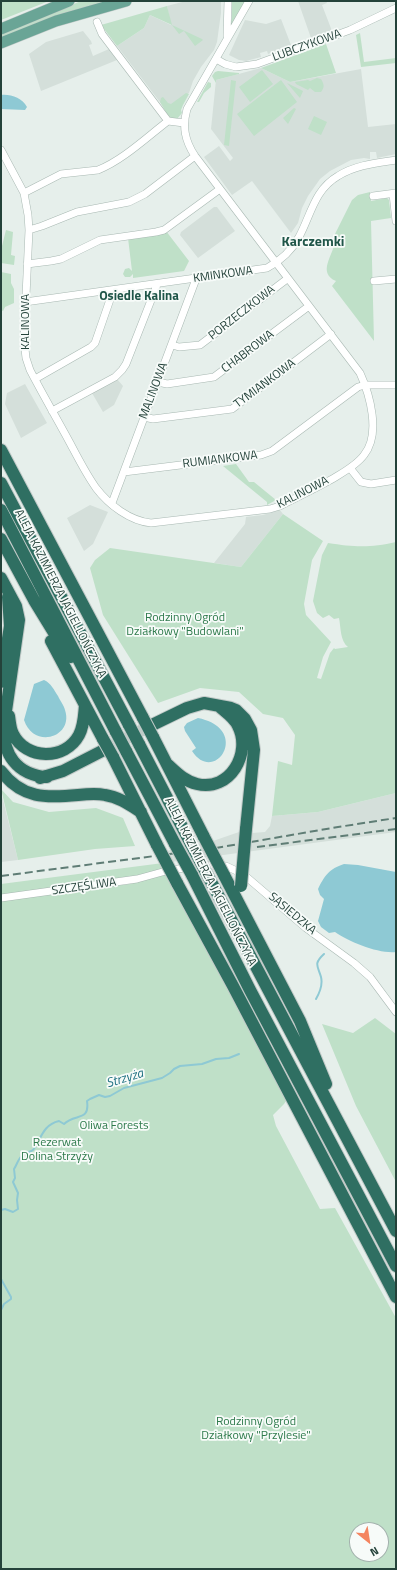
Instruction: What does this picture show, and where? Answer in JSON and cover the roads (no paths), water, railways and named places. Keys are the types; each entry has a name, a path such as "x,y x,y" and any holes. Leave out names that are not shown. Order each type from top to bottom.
{"highway":[{"path":"1,450 149,727 204,837 300,1021 354,1152"},
{"name":"ALEJA KAZIMIERZA JAGIELLOŃCZYKA","path":"1,483 396,1231"},
{"name":"ALEJA KAZIMIERZA JAGIELLOŃCZYKA","path":"1,510 250,990 396,1266"},
{"path":"1,540 34,600 64,649 86,676"},
{"path":"1,578 16,606 20,620 3,733 5,748 18,766 26,772 47,777"},
{"path":"1,682 10,626 7,590"},
{"path":"34,600 34,612 85,705 157,845 236,992 396,1298"},
{"path":"149,727 193,706 204,703 231,708 240,714 249,724 253,736 254,750 240,906"},
{"path":"6,708 13,734 19,742 32,752 48,755 63,750 76,740 82,725 85,705"},
{"path":"167,764 182,777 193,783 202,785 218,782 234,770 239,763 242,753 242,736 238,725 219,706"},
{"path":"1,757 6,766 18,776 35,779 47,777 70,768 107,749"},
{"path":"1,771 15,786 24,791 52,797 104,794 118,798 141,812"}],"main road":[{"path":"1,29 69,1"},
{"path":"1,43 56,21 126,1"}],"street":[{"name":"KALINOWA","path":"226,38 228,1"},
{"name":"KALINOWA","path":"1,150 24,193 28,215 29,230 26,264 24,348 29,368 97,489 112,503 128,516 140,522 151,523 270,509 280,506 350,468 364,455 372,439 373,424 365,385 360,373 287,279 195,156 187,141 184,122 187,109 248,1"},
{"name":"LUBCZYKOWA","path":"216,59 224,64 236,67 257,64 350,30 396,8"},
{"path":"97,22 102,34 168,121"},
{"path":"24,193 62,174 98,170 103,168 118,159 168,121 184,122"},
{"path":"29,230 77,212 129,202 137,199 195,156"},
{"path":"276,263 299,238 318,194 330,182 336,177 354,168 396,160"},
{"path":"26,264 61,259 100,240 164,230 220,189"},
{"path":"373,196 394,193 396,221"},
{"name":"KMINKOWA","path":"26,302 157,285 267,268 276,263"},
{"name":"MALINOWA","path":"112,503 196,279"},
{"name":"PORZECZKOWA","path":"172,345 179,347 200,345 287,279"},
{"path":"374,282 396,279"},
{"path":"52,411 115,377 122,370 126,364 157,285"},
{"path":"35,379 91,347 95,343 113,291"},
{"name":"CHABROWA","path":"158,382 167,384 214,377 309,306"},
{"name":"TYMIANKOWA","path":"144,417 153,419 232,409 330,334"},
{"path":"365,385 396,385"},
{"name":"RUMIANKOWA","path":"124,472 261,456 272,451 358,387 365,385"},
{"path":"350,468 361,482 371,484 396,480"},
{"name":"SĄSIEDZKA","path":"166,871 214,865 226,866 244,874 306,928 354,962 370,977 396,1012"},
{"name":"SZCZĘŚLIWA","path":"1,898 137,879 166,871"}],"water":[{"path":"1,95 16,97 27,107 25,110 1,109"},
{"path":"44,680 50,685 58,696 64,708 66,719 64,727 59,733 44,737 36,735 29,729 24,720 34,684"},
{"path":"198,718 214,724 223,733 226,743 224,752 218,759 210,762 201,760 192,751 196,748 184,727 187,723"},
{"path":"344,864 396,872 396,952 381,951 364,946 348,940 335,932 329,933 321,927 318,921 324,899 320,895 318,889 328,873"}],"waterway":[{"name":"Strzyża","path":"316,999 322,983 317,963 324,954"},
{"name":"Strzyża","path":"1,1210 5,1209 13,1212 18,1209 18,1193 13,1182 15,1178 14,1169 21,1156 33,1150 45,1129 53,1123 59,1121 64,1124 84,1115 87,1108 87,1101 99,1095 105,1097 110,1096 124,1088 162,1078 180,1066 202,1064 216,1059 229,1058 239,1054"},
{"name":"Strzyża","path":"1,1279 11,1297 11,1299 4,1304 1,1310"}],"tunnel":[{"path":"104,750 152,725"}],"railway":[{"path":"1,876 216,848 396,818"},
{"path":"257,847 396,829"}],"district":[{"name":"Karczemki","path":"313,243"},
{"name":"Osiedle Kalina","path":"139,297"}],"park label":[{"name":"Rodzinny Ogród Działkowy \"Budowlani\"","path":"185,625"},
{"name":"Oliwa Forests","path":"114,1126"},
{"name":"Rezerwat Dolina Strzyży","path":"57,1150"},
{"name":"Rodzinny Ogród Działkowy \"Przylesie\"","path":"256,1429"}]}
